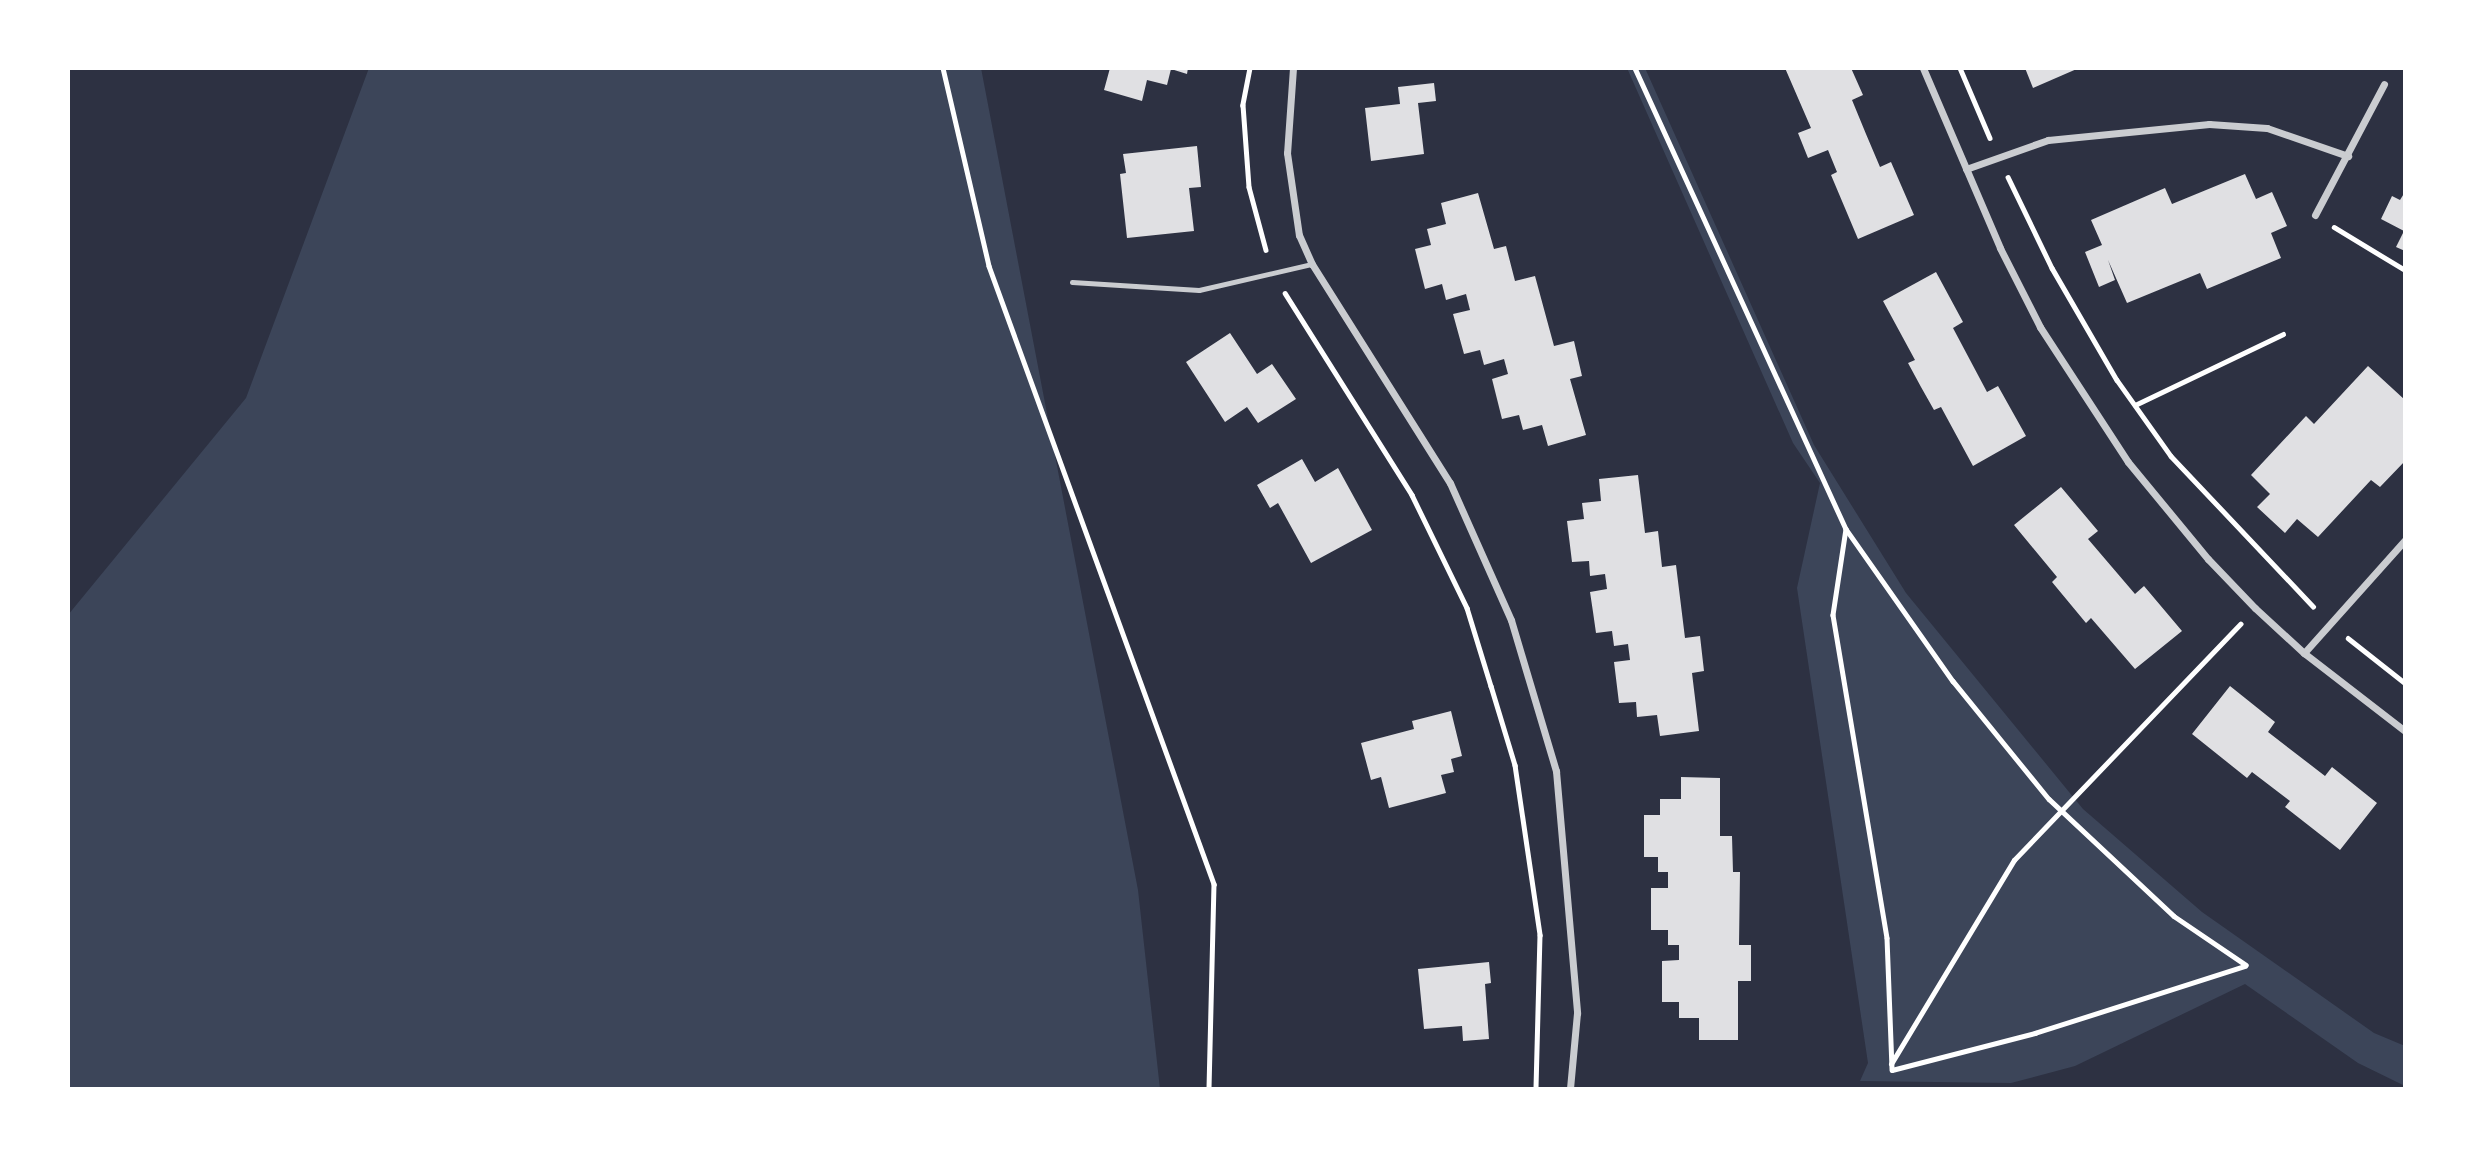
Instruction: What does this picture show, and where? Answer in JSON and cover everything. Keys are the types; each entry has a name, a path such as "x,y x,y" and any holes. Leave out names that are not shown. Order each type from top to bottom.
{"street":[{"path":"1293,68 1287,153 1299,235 1312,264 1450,483 1511,620 1556,771 1577,1013 1570,1089"},
{"path":"1923,68 1966,169 2040,327 2102,426 2208,559 2255,608 2304,653 2405,731"},
{"path":"2315,215 2384,84"},
{"path":"1966,169 1997,155 2082,134 2209,124 2267,128 2348,156"},
{"path":"2304,653 2405,540"}],"lane":[{"path":"1072,282 1199,290 1312,264"}],"path":[{"path":"943,68 989,266 1214,884 1209,1089"},
{"path":"1250,68 1243,105 1250,187 1273,273 1412,495 1471,621 1515,765 1540,935 1536,1089"},
{"path":"1635,68 1846,529 1953,681 2062,810 2174,916 2246,965 2035,1033 1892,1070 1887,938 1833,615 1846,529"},
{"path":"1960,68 1997,155 2052,268 2135,405 2171,456 2329,622 2405,683"},
{"path":"2315,215 2405,270"},
{"path":"2135,405 2283,334"},
{"path":"1891,1064 1999,883 2062,810 2255,608"}],"shaded area":[{"path":"369,68 981,68 1138,890 1160,1089 68,1089 68,615 246,398"},
{"path":"1627,68 1645,68 1814,445 1906,593 2083,809 2202,912 2374,1033 2405,1046 2405,1086 2358,1063 2245,984 2075,1066 2011,1083 1860,1081 1868,1063 1797,588 1820,483 1793,443"}],"building":[{"path":"1110,68 1188,68 1187,74 1171,69 1167,85 1147,80 1142,101 1104,90"},
{"path":"1785,68 1851,68 1863,95 1852,100 1880,167 1891,162 1914,215 1858,239 1831,175 1837,172 1828,150 1808,158 1798,133 1811,128"},
{"path":"2025,68 2079,68 2033,88"},
{"path":"1434,83 1436,101 1418,103 1424,154 1371,161 1365,108 1400,104 1398,87"},
{"path":"1197,146 1201,187 1189,188 1194,231 1127,238 1120,174 1126,173 1123,154"},
{"path":"2245,174 2256,199 2272,192 2287,226 2271,233 2281,258 2207,289 2200,273 2127,303 2108,260 2115,280 2099,287 2085,252 2102,245 2091,220 2165,188 2172,204"},
{"path":"2405,192 2405,251 2396,247 2404,231 2381,219 2392,196 2400,200"},
{"path":"1478,193 1494,249 1506,246 1515,281 1535,276 1554,346 1574,341 1582,376 1570,379 1586,435 1548,446 1542,425 1523,430 1519,415 1502,419 1492,379 1508,374 1504,359 1484,365 1480,350 1464,354 1453,314 1470,310 1466,294 1446,300 1442,284 1425,289 1415,249 1431,245 1427,229 1446,224 1441,203"},
{"path":"1936,272 1963,322 1953,328 1987,392 1998,386 2026,436 1973,466 1941,407 1934,410 1921,387 1908,363 1915,360 1883,301"},
{"path":"1230,333 1257,374 1272,364 1296,399 1258,423 1247,407 1225,422 1186,362"},
{"path":"2368,366 2405,400 2405,461 2380,487 2371,480 2318,537 2297,519 2285,533 2257,507 2270,494 2251,475 2306,416 2314,424"},
{"path":"1302,459 1315,482 1338,468 1372,530 1311,563 1278,503 1270,508 1257,485"},
{"path":"1638,475 1645,533 1658,531 1662,567 1676,565 1685,638 1700,636 1704,671 1692,673 1699,731 1660,736 1657,715 1637,717 1636,702 1619,703 1614,662 1630,660 1628,644 1614,646 1612,631 1596,633 1590,592 1607,589 1605,574 1590,576 1589,561 1572,562 1567,521 1584,519 1582,503 1601,501 1599,479"},
{"path":"2061,487 2098,531 2088,539 2135,594 2144,586 2182,631 2135,669 2091,618 2086,623 2052,582 2057,577 2014,525"},
{"path":"2230,686 2275,722 2268,732 2325,776 2332,767 2377,803 2340,850 2285,807 2290,801 2252,772 2247,778 2192,734"},
{"path":"1451,711 1462,756 1451,759 1454,772 1441,775 1446,793 1389,808 1381,777 1371,780 1361,743 1414,729 1412,721"},
{"path":"1681,777 1720,778 1720,836 1732,836 1733,872 1740,872 1739,945 1751,945 1751,981 1738,981 1738,1040 1699,1040 1699,1018 1679,1018 1679,1002 1662,1002 1662,961 1679,960 1679,945 1668,945 1668,930 1651,930 1651,888 1668,888 1668,872 1658,872 1658,857 1644,857 1644,815 1660,815 1660,799 1681,799"},
{"path":"1489,962 1491,983 1485,984 1489,1039 1463,1041 1462,1026 1424,1029 1418,969"}]}
